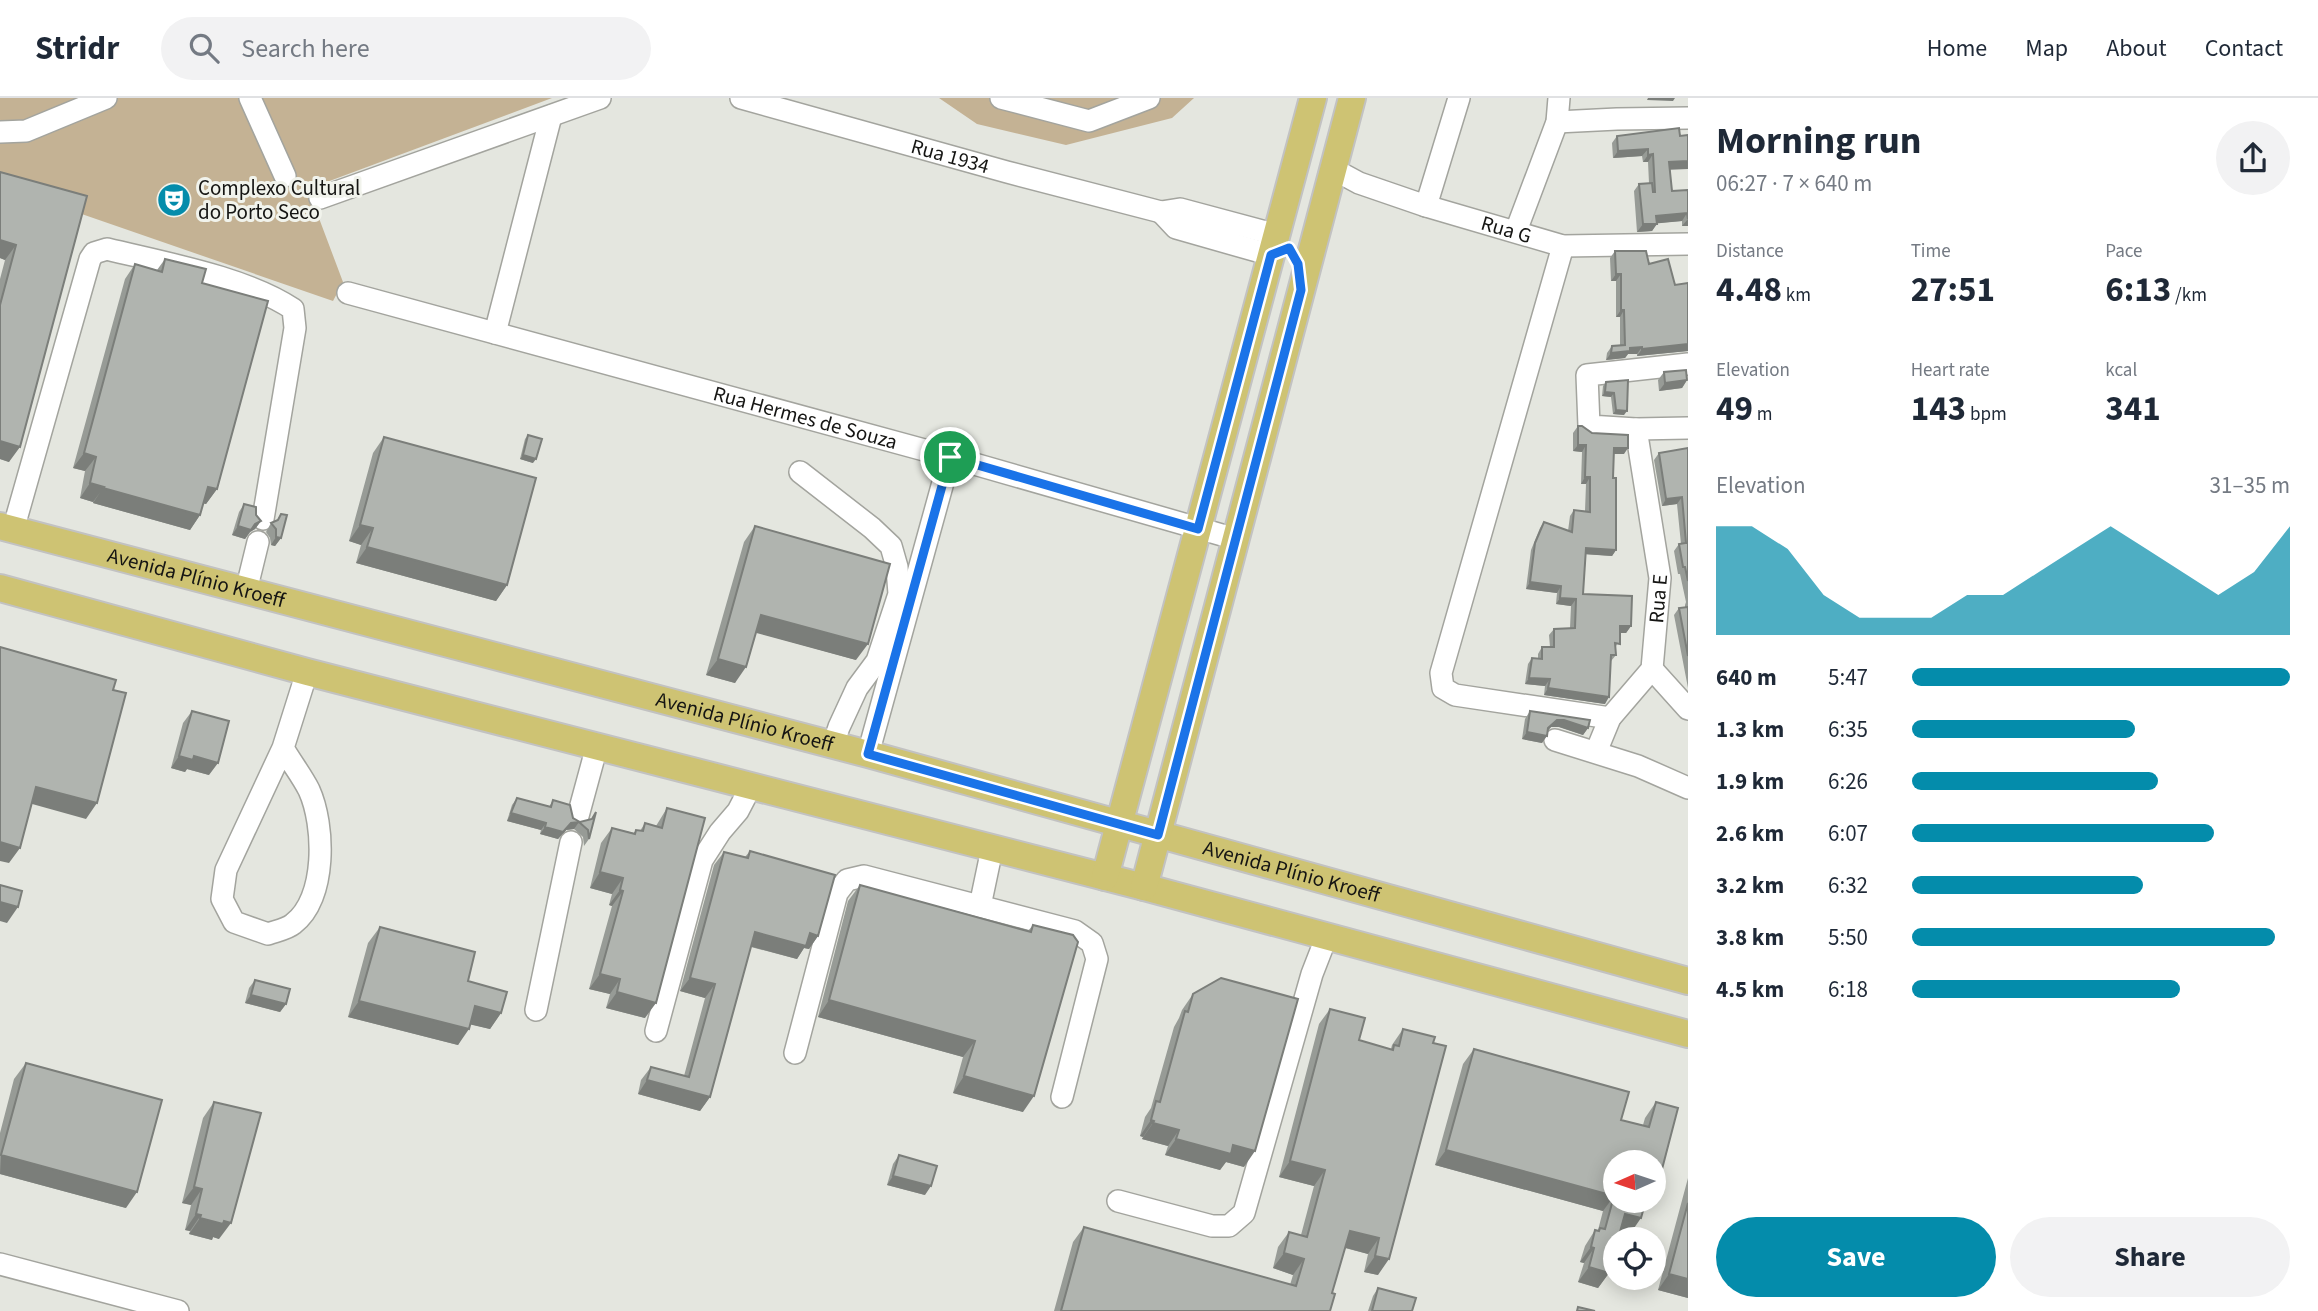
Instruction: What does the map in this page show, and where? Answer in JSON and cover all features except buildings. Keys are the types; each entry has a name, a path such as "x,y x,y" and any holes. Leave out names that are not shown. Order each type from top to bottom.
{"main road":[{"path":"1105,877 1198,529 1279,246 1313,98"},
{"path":"1144,887 1352,98"},
{"path":"1279,246 1312,231 1321,216"},
{"path":"1279,246 1298,264 1301,290"},
{"name":"Avenida Plínio Kroeff","path":"7,528 868,754 1688,981"},
{"path":"0,588 307,672 1144,887 1688,1034"}],"street":[{"path":"0,132 26,131 106,98"},
{"path":"250,98 285,176"},
{"path":"320,198 600,98"},
{"name":"Rua 1934","path":"741,98 1161,212 1176,228 1279,246"},
{"path":"1001,98 1089,121 1149,98"},
{"path":"1426,206 1459,98"},
{"path":"1516,231 1557,122 1559,98"},
{"path":"495,333 551,116"},
{"path":"1557,122 1617,118 1688,118"},
{"name":"Rua G","path":"1333,169 1359,183 1426,206 1563,246 1688,244"},
{"path":"1563,246 1441,673 1443,688 1455,695 1610,718"},
{"path":"7,528 90,259 94,253 107,249 199,272 273,295 293,309 295,328 263,519"},
{"name":"Rua Hermes de Souza","path":"348,293 950,457 1236,539"},
{"path":"1688,364 1587,375 1589,426 1688,428"},
{"name":"Rua E","path":"1636,429 1660,578 1652,669"},
{"path":"868,754 950,457"},
{"path":"800,472 891,545 898,567 899,594 877,661 857,688 833,745"},
{"path":"246,591 258,542"},
{"path":"1596,752 1610,718 1652,669 1688,709"},
{"path":"283,748 309,790 317,815 322,849 312,901 293,924 268,934 233,922 222,899 226,870 283,748 307,672"},
{"path":"1555,740 1638,766 1688,788"},
{"path":"578,816 597,746"},
{"path":"656,1031 702,860 738,811 751,786"},
{"path":"536,1010 571,842"},
{"path":"980,906 992,849"},
{"path":"795,1053 837,893 846,880 864,876 1075,930 1092,943 1097,960 1062,1097"},
{"path":"1118,1201 1212,1226 1228,1226 1244,1213 1312,974 1326,938"},
{"path":"0,1264 178,1311"}],"shaded area":[{"name":"Complexo Cultural do Porto Seco","path":"0,98 552,98 308,189 343,282 333,301 73,211 0,189"},
{"path":"939,98 1194,98 1172,118 1066,145 977,124"}],"place":[{"name":"Complexo Cultural do Porto Seco","path":"174,200"}],"route":[{"path":"1289,248 1294,256 1298,264 1301,290 1158,835 868,754 950,457 1198,529 1271,255 1289,248"}]}
